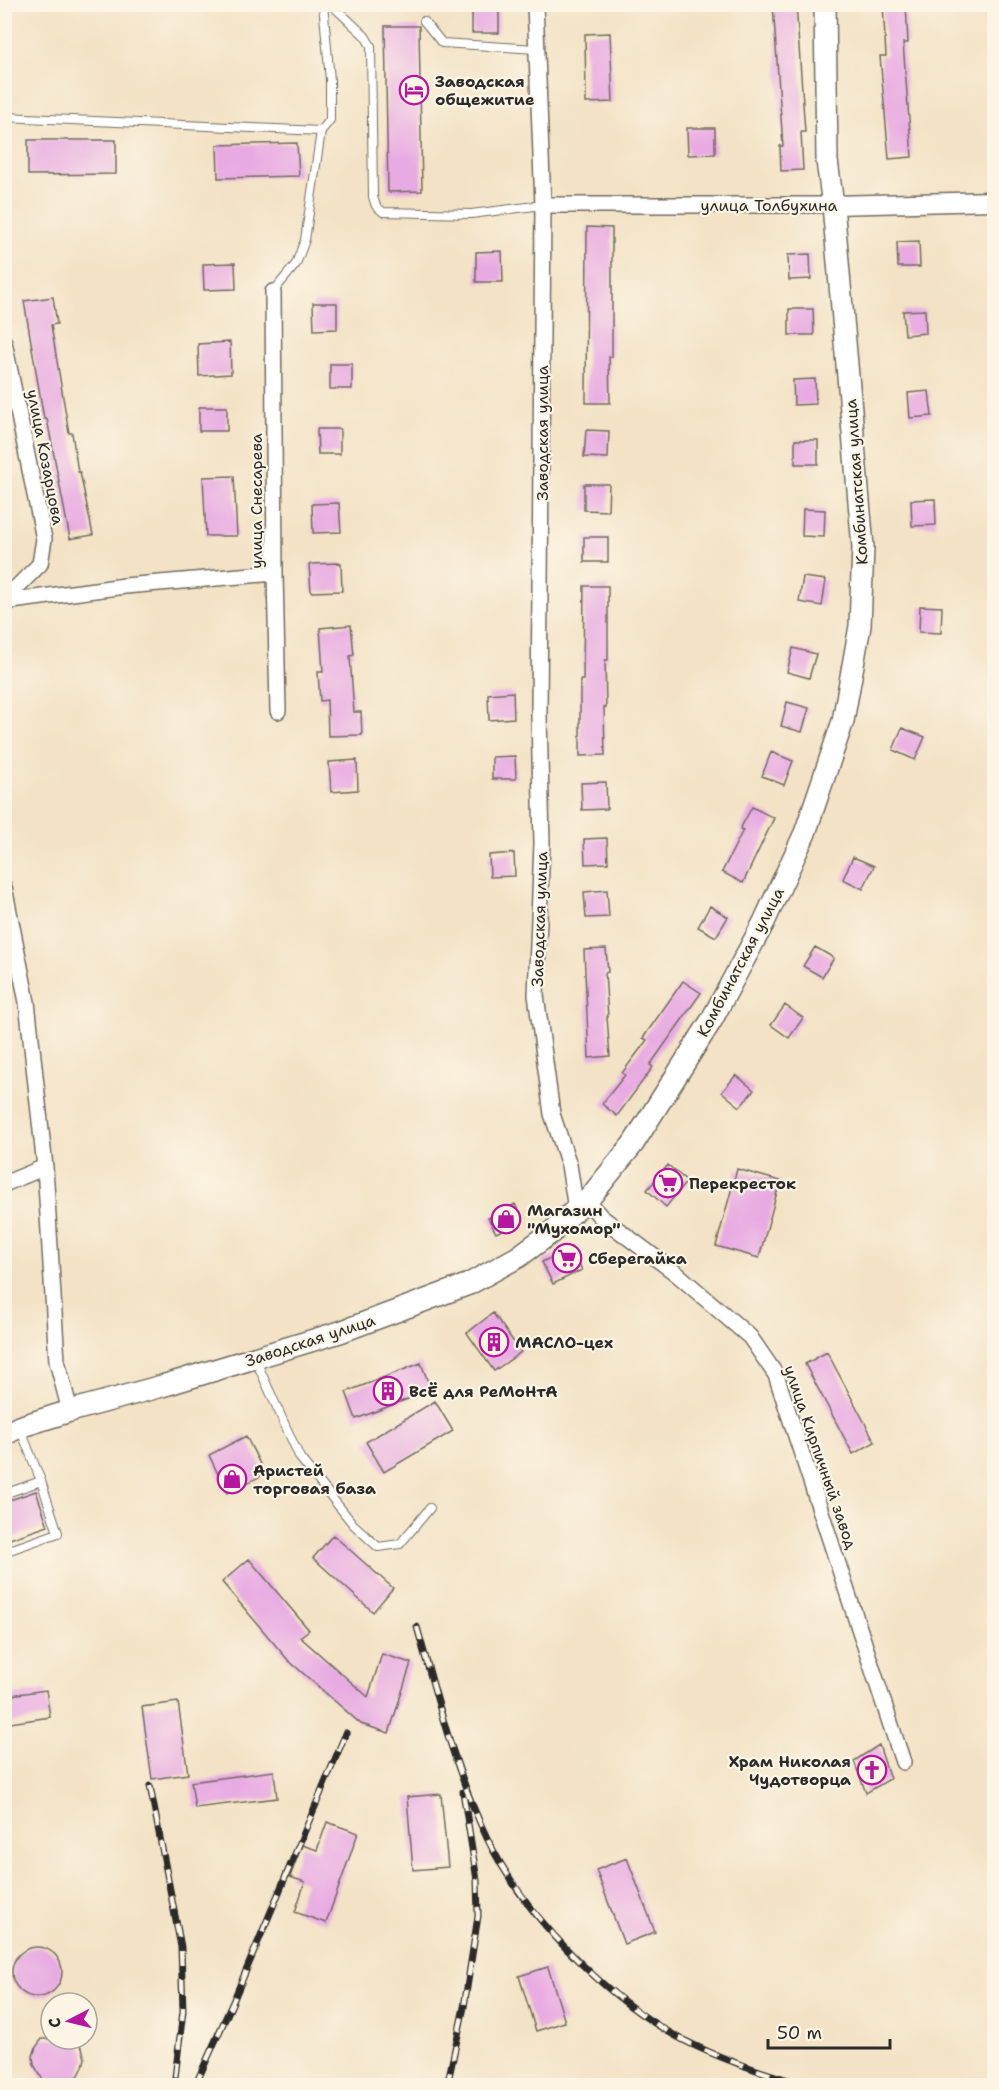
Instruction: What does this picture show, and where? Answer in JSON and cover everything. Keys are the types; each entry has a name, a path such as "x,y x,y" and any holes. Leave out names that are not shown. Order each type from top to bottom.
{"main road":[{"name":"Комбинатская улица","path":"582,1205 633,1144 711,1021 764,922 805,833 843,721 860,626 863,547 833,205 827,160 825,4"},
{"name":"Заводская улица","path":"12,1431 70,1411 340,1332 468,1284 518,1257 552,1232 582,1205"}],"street":[{"name":"Заводская улица","path":"535,4 543,205 539,715 542,843 537,994 552,1114 582,1205"},
{"name":"улица Толбухина","path":"543,205 833,205 994,201"},
{"name":"улица Снесарева","path":"273,291 278,711"},
{"name":"улица Козарцова","path":"4,342 44,538 40,564 4,601"},
{"path":"4,601 125,586 275,573"},
{"path":"4,887 27,1002 45,1167 57,1361 70,1411"},
{"path":"4,1184 45,1167"},
{"name":"улица Кирпичный завод","path":"582,1205 676,1274 750,1337 776,1374 903,1762"}],"lane":[{"path":"273,291 296,264 305,240 321,131 330,120 330,80 323,4"},
{"path":"331,4 365,36 370,46 373,197 376,206 383,212 471,214 543,205"},
{"path":"424,21 442,44 536,49"},
{"path":"4,117 321,131"},
{"path":"254,1359 300,1458 353,1524 378,1546 400,1544 430,1508"},
{"path":"4,1552 58,1533 41,1481 12,1431"},
{"path":"4,1494 41,1481"}],"building":[{"path":"472,4 499,4 499,33 472,33"},
{"path":"773,4 796,4 805,132 801,132 803,170 781,171 780,146 783,146"},
{"path":"883,4 906,4 908,43 903,43 912,157 889,159 880,56 886,56"},
{"path":"385,26 419,26 422,191 388,192"},
{"path":"610,33 613,102 586,103 585,34"},
{"path":"687,128 715,128 715,154 688,155"},
{"path":"28,140 116,140 116,174 28,175"},
{"path":"297,143 299,176 218,178 217,145"},
{"path":"587,227 612,228 610,403 586,403"},
{"path":"919,241 920,267 898,267 897,242"},
{"path":"502,251 503,282 476,282 476,252"},
{"path":"810,254 811,279 789,280 788,255"},
{"path":"235,263 236,289 204,290 203,264"},
{"path":"53,297 57,324 51,325 69,433 72,433 78,472 80,472 93,535 70,539 47,419 44,419 24,301"},
{"path":"313,303 337,303 337,329 314,330"},
{"path":"789,309 813,309 814,335 789,335"},
{"path":"925,310 926,333 905,335 903,311"},
{"path":"230,342 231,374 199,376 198,344"},
{"path":"330,364 352,364 352,389 330,389"},
{"path":"815,379 816,404 794,405 793,380"},
{"path":"929,391 932,416 910,418 908,393"},
{"path":"199,407 227,407 227,431 199,431"},
{"path":"317,429 340,429 340,454 318,454"},
{"path":"586,430 609,431 608,458 584,457"},
{"path":"795,440 818,440 818,464 795,464"},
{"path":"234,476 237,536 206,536 203,477"},
{"path":"584,484 609,484 608,511 584,510"},
{"path":"935,499 936,525 912,526 911,500"},
{"path":"339,503 341,532 313,533 312,504"},
{"path":"803,509 825,510 824,537 802,536"},
{"path":"584,537 608,537 608,562 584,562"},
{"path":"341,563 342,591 311,592 309,564"},
{"path":"803,577 826,580 822,606 799,602"},
{"path":"584,586 608,586 608,660 605,660 606,707 604,707 605,755 580,756"},
{"path":"920,606 942,607 941,633 919,632"},
{"path":"351,625 354,655 350,656 354,712 361,712 362,735 328,736 327,700 320,701 318,672 323,672 320,628"},
{"path":"793,648 816,654 809,678 787,672"},
{"path":"513,692 514,718 489,720 488,694"},
{"path":"787,702 809,708 802,732 781,726"},
{"path":"902,728 925,737 915,760 893,750"},
{"path":"771,752 793,761 784,785 762,776"},
{"path":"515,756 516,779 492,779 492,757"},
{"path":"357,760 358,790 331,792 329,762"},
{"path":"606,782 607,809 582,810 581,783"},
{"path":"752,807 774,818 743,883 722,872"},
{"path":"607,838 608,863 585,864 584,839"},
{"path":"514,853 515,876 490,877 489,855"},
{"path":"853,857 874,866 863,889 843,879"},
{"path":"607,890 609,917 586,918 584,892"},
{"path":"710,906 728,917 716,937 698,927"},
{"path":"815,947 834,958 822,977 803,966"},
{"path":"606,949 608,972 605,973 610,1056 589,1058 584,950"},
{"path":"683,981 701,993 650,1065 653,1067 617,1116 602,1104 625,1075 622,1073 647,1040 643,1038"},
{"path":"785,1005 803,1018 789,1038 771,1025"},
{"path":"736,1075 754,1090 740,1107 722,1092"},
{"path":"668,1165 687,1181 666,1207 647,1190"},
{"path":"737,1169 780,1181 759,1258 716,1246"},
{"name":"Магазин \"Мухомор\"","path":"515,1204 523,1220 496,1233 488,1218"},
{"path":"571,1247 582,1270 553,1284 542,1262"},
{"name":"МАСЛО-цех","path":"493,1313 521,1352 494,1371 467,1333"},
{"path":"827,1352 875,1442 853,1454 805,1364"},
{"name":"ВсЁ для РеМоНтА","path":"421,1363 431,1390 356,1419 346,1392"},
{"path":"435,1401 453,1431 384,1472 366,1442"},
{"path":"246,1436 265,1474 227,1493 209,1455"},
{"path":"36,1491 48,1526 4,1541 4,1502"},
{"path":"333,1535 393,1588 373,1612 313,1558"},
{"path":"249,1559 309,1630 300,1637 368,1697 382,1654 411,1663 389,1733 361,1724 288,1660 222,1582"},
{"path":"46,1690 50,1717 4,1724 4,1696"},
{"path":"178,1702 188,1774 152,1779 142,1707"},
{"name":"Храм Николая Чудотворца","path":"879,1745 890,1779 866,1793 854,1761"},
{"path":"274,1771 277,1798 195,1808 191,1782"},
{"path":"441,1794 448,1867 413,1870 407,1797"},
{"path":"327,1822 358,1833 326,1923 295,1912 305,1882 290,1877 302,1845 317,1850"},
{"path":"627,1858 655,1932 624,1944 596,1870"},
{"path":"27,1948 47,1948 55,1954 62,1967 61,1982 55,1990 39,1991 39,1997 27,1996 13,1982 13,1962"},
{"path":"548,1967 565,2022 536,2031 519,1976"},
{"path":"39,2043 39,2051 83,2051 85,2058 79,2075 69,2083 60,2085 43,2080 34,2065 33,2056"}],"railway":[{"path":"417,1627 448,1734 476,1813 504,1869 550,1931 607,1987 669,2032 726,2059 808,2086"},
{"path":"195,2086 346,1733"},
{"path":"150,1786 181,1947 183,2011 174,2086"},
{"path":"447,2086 464,2007 478,1916 477,1880 463,1792"}],"place":[{"name":"Заводская общежитие","path":"414,90"},
{"name":"Перекресток","path":"668,1183"},
{"name":"Магазин \"Мухомор\"","path":"506,1219"},
{"name":"Сберегайка","path":"567,1258"},
{"name":"МАСЛО-цех","path":"494,1342"},
{"name":"ВсЁ для РеМоНтА","path":"388,1391"},
{"name":"Аристей торговая база","path":"232,1479"},
{"name":"Храм Николая Чудотворца","path":"872,1770"}]}
